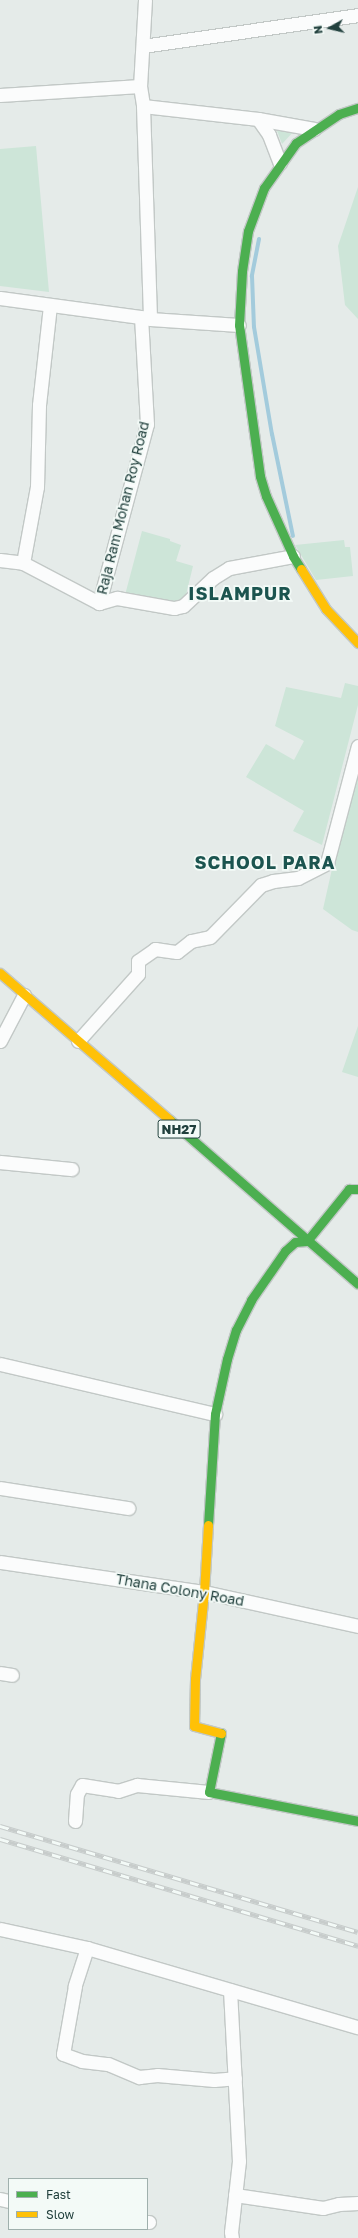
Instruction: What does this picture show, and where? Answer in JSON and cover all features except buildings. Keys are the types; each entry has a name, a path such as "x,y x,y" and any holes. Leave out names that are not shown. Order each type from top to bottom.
{"street":[{"name":"Raja Ram Mohan Roy Road","path":"99,603 147,424 143,106 140,86 145,0"},
{"path":"143,46 358,15"},
{"path":"0,95 140,86"},
{"path":"143,106 258,118 314,129"},
{"path":"358,108 339,114 314,129 296,143 280,163 264,188 248,231 242,271 239,325 260,476 266,496 293,556 326,609 358,644"},
{"path":"258,118 270,135 280,163"},
{"path":"0,298 145,318 239,325"},
{"path":"23,563 36,486 38,405 50,306"},
{"path":"0,560 23,563 99,603 117,598 174,608 183,606 212,578 228,568 293,556"},
{"path":"78,1041 138,974 138,961 155,949 177,952 191,941 210,937 261,885 273,881 298,878 327,863 358,746"},
{"name":"NH27","path":"0,973 358,1284"},
{"path":"0,1041 24,995"},
{"path":"0,1162 72,1169"},
{"path":"209,1792 221,1732 194,1726 195,1678 204,1592 216,1414 227,1359 236,1330 251,1300 285,1251 295,1242 307,1241 349,1189 358,1190"},
{"path":"0,1364 216,1414"},
{"path":"0,1488 128,1508"},
{"name":"Thana Colony Road","path":"0,1562 204,1592 358,1626"},
{"path":"75,1821 77,1794 82,1785 118,1791 137,1785 209,1792 358,1821"},
{"path":"0,1929 87,1948 358,2027"},
{"path":"87,1948 75,1986 63,2054 82,2061 108,2064 139,2077 157,2076 214,2080 235,2078"},
{"path":"230,1990 239,2160 231,2232 232,2238"},
{"path":"235,2194 323,2208 339,2204 358,2203"}],"green space":[{"path":"276,128 295,130 282,144"},
{"path":"36,146 49,292 0,286 0,149"},
{"path":"358,187 358,319 345,305 338,246"},
{"path":"142,531 170,539 170,541 181,545 176,561 193,566 186,595 179,602 125,595"},
{"path":"344,540 345,547 350,547 353,576 316,580 295,545"},
{"path":"345,683 358,686 358,705 322,845 293,831 304,811 246,777 266,744 294,760 304,741 275,726 286,687 341,698"},
{"path":"358,753 358,932 352,930 323,909 332,869 328,867"},
{"path":"358,1026 358,1077 342,1072"}],"waterway":[{"path":"259,239 252,276 254,327 272,434 293,536"}],"railway":[{"path":"0,1826 358,1932"},
{"path":"0,1839 358,1946"}],"traffic: fast":[{"path":"301,569 293,556 266,496 260,476 239,325 242,271 248,231 264,188 296,143 339,114 358,108"},
{"path":"170,1120 358,1284"},
{"path":"208,1525 215,1414 227,1359 236,1330 251,1300 285,1251 295,1242 307,1241 349,1189 358,1189"},
{"path":"221,1733 209,1792 358,1821"}],"traffic: slow":[{"path":"301,569 326,609 358,643"},
{"path":"0,973 170,1120"},
{"path":"208,1525 204,1592 195,1679 194,1726 221,1733"}],"district":[{"name":"ISLAMPUR","path":"240,593"},
{"name":"SCHOOL PARA","path":"265,862"}]}
